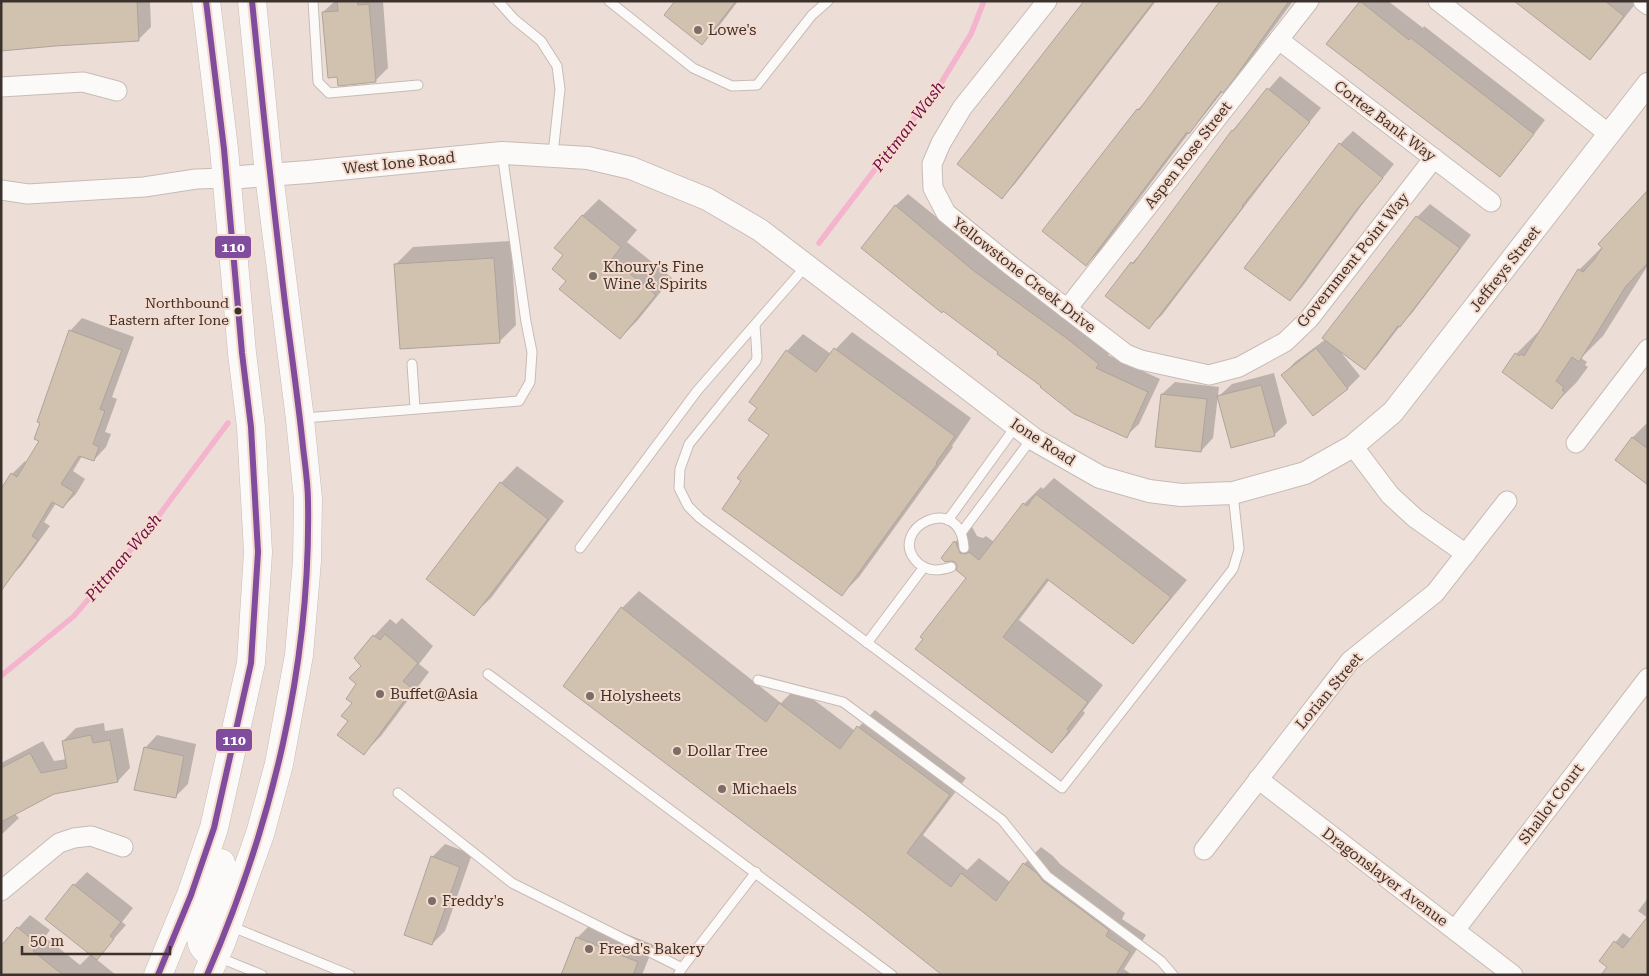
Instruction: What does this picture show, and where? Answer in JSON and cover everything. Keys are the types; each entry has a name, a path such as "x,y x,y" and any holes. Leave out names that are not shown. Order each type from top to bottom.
{"main road":[{"path":"158,975 191,895 214,828 251,662 258,552 251,427 241,344 227,178 206,1"},
{"path":"211,965 260,834 280,764 298,655 307,561 308,499 300,418 269,175 252,1"},
{"path":"211,965 201,939 203,925 233,818 260,699 251,662"}],"street":[{"name":"Yellowstone Creek Drive","path":"1047,1 962,108 941,143 932,164 932,188 946,212 1126,354 1141,360 1210,375"},
{"name":"Aspen Rose Street","path":"1067,309 1309,1"},
{"path":"1438,1 1609,134"},
{"path":"1643,1 1648,5"},
{"name":"Cortez Bank Way","path":"1279,40 1490,202"},
{"path":"1,87 83,82 116,91"},
{"name":"Jeffreys Street","path":"1353,446 1393,412 1648,84"},
{"name":"West Ione Road","path":"1,190 28,194 144,187 196,179 269,175 502,152 553,154 588,158 631,168 707,199 760,230 778,243"},
{"name":"Government Point Way","path":"1210,375 1240,367 1286,342 1309,319 1434,158"},
{"name":"Ione Road","path":"778,243 1024,432 1100,477 1149,491 1181,495 1233,493 1305,473 1353,446"},
{"path":"1576,442 1648,349"},
{"path":"1353,446 1390,495 1415,518 1466,554"},
{"name":"Lorian Street","path":"1204,850 1350,661 1435,593 1507,502"},
{"name":"Shallot Court","path":"1455,930 1648,678"},
{"name":"Dragonslayer Avenue","path":"1258,779 1513,975"},
{"path":"1,891 59,843 74,838 92,836 123,847"}],"lane":[{"path":"313,1 318,82 329,93 418,85"},
{"path":"498,1 514,19 541,41 557,66 560,89 553,154"},
{"path":"610,1 693,68 732,86 757,85 812,15 828,1"},
{"path":"300,418 519,401 530,382 532,352 523,304 502,152"},
{"path":"580,548 697,391 806,266"},
{"path":"755,325 757,358 689,444 680,469 680,488 688,506 700,518 1062,788 1233,570 1239,549 1233,493"},
{"path":"412,364 415,408"},
{"path":"948,520 1024,432"},
{"path":"961,533 1024,432"},
{"path":"951,567 931,570 917,561 912,554 910,545 916,528 930,518 948,520 961,533 964,548"},
{"path":"868,643 924,567"},
{"path":"488,674 892,975"},
{"path":"758,680 843,702 1002,820 1047,876 1161,961 1173,975"},
{"path":"398,793 512,883 680,972 756,872"},
{"path":"227,925 350,975"},
{"path":"211,965 262,975"}],"building":[{"path":"1,1 137,1 139,41 1,51"},
{"path":"337,1 357,1 358,5 369,4 376,82 338,86 337,77 328,78 322,12 338,11"},
{"name":"Lowe's","path":"675,1 736,1 702,45 664,15"},
{"path":"1084,1 1154,1 1002,199 957,164"},
{"path":"1220,1 1289,1 1234,79 1223,93 1221,91 1189,134 1187,132 1086,266 1042,231 1137,109 1139,110"},
{"path":"1360,1 1409,40 1411,38 1534,134 1500,177 1326,44"},
{"path":"1514,1 1605,1 1624,16 1590,60"},
{"path":"1267,88 1310,122 1242,206 1149,329 1105,296 1131,262 1133,264 1232,130"},
{"path":"1339,143 1383,178 1355,212 1290,301 1244,268"},
{"path":"1648,190 1648,263 1626,286 1579,362 1572,357 1556,381 1564,387 1562,390 1565,392 1552,409 1502,372 1515,353 1519,356 1521,354 1524,356 1578,269 1583,272 1594,260 1602,248 1598,244"},
{"path":"895,205 974,271 1099,364 1096,368 1148,392 1127,438 1074,414 1041,386 997,354 998,352 943,311 942,313 861,248"},
{"path":"582,215 621,247 612,259 656,295 620,339 559,289 566,281 552,269 563,255 554,248"},
{"path":"1416,216 1460,248 1365,370 1322,338"},
{"path":"494,258 500,343 400,349 394,264"},
{"path":"69,330 122,350 100,409 105,411 93,444 99,447 94,461 79,456 61,484 74,492 63,508 52,502 32,536 38,540 1,591 1,489 11,473 17,477 39,441 34,439 40,423 37,422"},
{"path":"834,348 955,436 842,596 722,509 741,481 737,478 769,435 748,420 757,408 749,402 786,350 816,372"},
{"path":"1316,348 1348,389 1313,416 1281,375"},
{"path":"1261,385 1275,436 1231,448 1217,396"},
{"path":"1161,394 1207,399 1201,452 1155,447"},
{"path":"1632,437 1648,449 1648,485 1615,460"},
{"path":"500,482 548,519 474,616 426,579"},
{"path":"1036,494 1171,597 1133,644 1047,579 1003,637 1088,702 1067,729 1069,731 1052,753 915,649 923,639 920,637 966,578 956,570 955,562 945,562 941,558 954,541 960,553 965,554 969,552 979,560 1023,503 1027,506"},
{"path":"621,607 766,722 779,703 840,749 857,726 950,795 907,853 951,887 961,873 996,901 1023,863 1037,873 1043,881 1109,930 1106,936 1130,952 1116,975 942,975 863,912 563,686"},
{"name":"Buffet@Asia","path":"385,634 418,663 403,681 413,689 364,755 337,735 348,721 341,716 352,703 346,699 356,684 349,678 361,666 354,658 373,635 380,640"},
{"path":"91,735 93,743 110,740 118,782 54,794 1,822 1,768 30,753 41,773 67,768 62,741"},
{"path":"144,747 184,756 176,798 134,790"},
{"name":"Freddy's","path":"431,856 460,867 432,945 404,935"},
{"path":"73,884 121,922 110,936 114,939 97,960 45,919"},
{"path":"1648,916 1648,975 1601,975 1607,967 1599,961 1614,941 1623,948"},
{"path":"17,927 38,944 33,951 63,975 1,975 1,946"},
{"name":"Freed's Bakery","path":"576,937 638,962 633,975 561,975"}],"waterway":[{"name":"Pittman Wash","path":"819,243 941,83 971,34 984,1"},
{"name":"Pittman Wash","path":"1,676 74,616 151,526 228,423"}],"transit line":[{"name":"110","path":"158,975 191,895 214,828 251,663 258,552 251,427 242,353 224,149 206,1"},
{"name":"110","path":"207,975 251,861 283,743 303,623 307,562 307,481 276,228 252,1"}],"place":[{"name":"Lowe's","path":"698,30"},
{"name":"Khoury's Fine Wine & Spirits","path":"593,276"},
{"name":"Northbound Eastern after Ione","path":"238,311"},
{"name":"Buffet@Asia","path":"380,694"},
{"name":"Holysheets","path":"590,696"},
{"name":"Dollar Tree","path":"677,751"},
{"name":"Michaels","path":"722,789"},
{"name":"Freddy's","path":"432,901"},
{"name":"Freed's Bakery","path":"589,949"}]}
